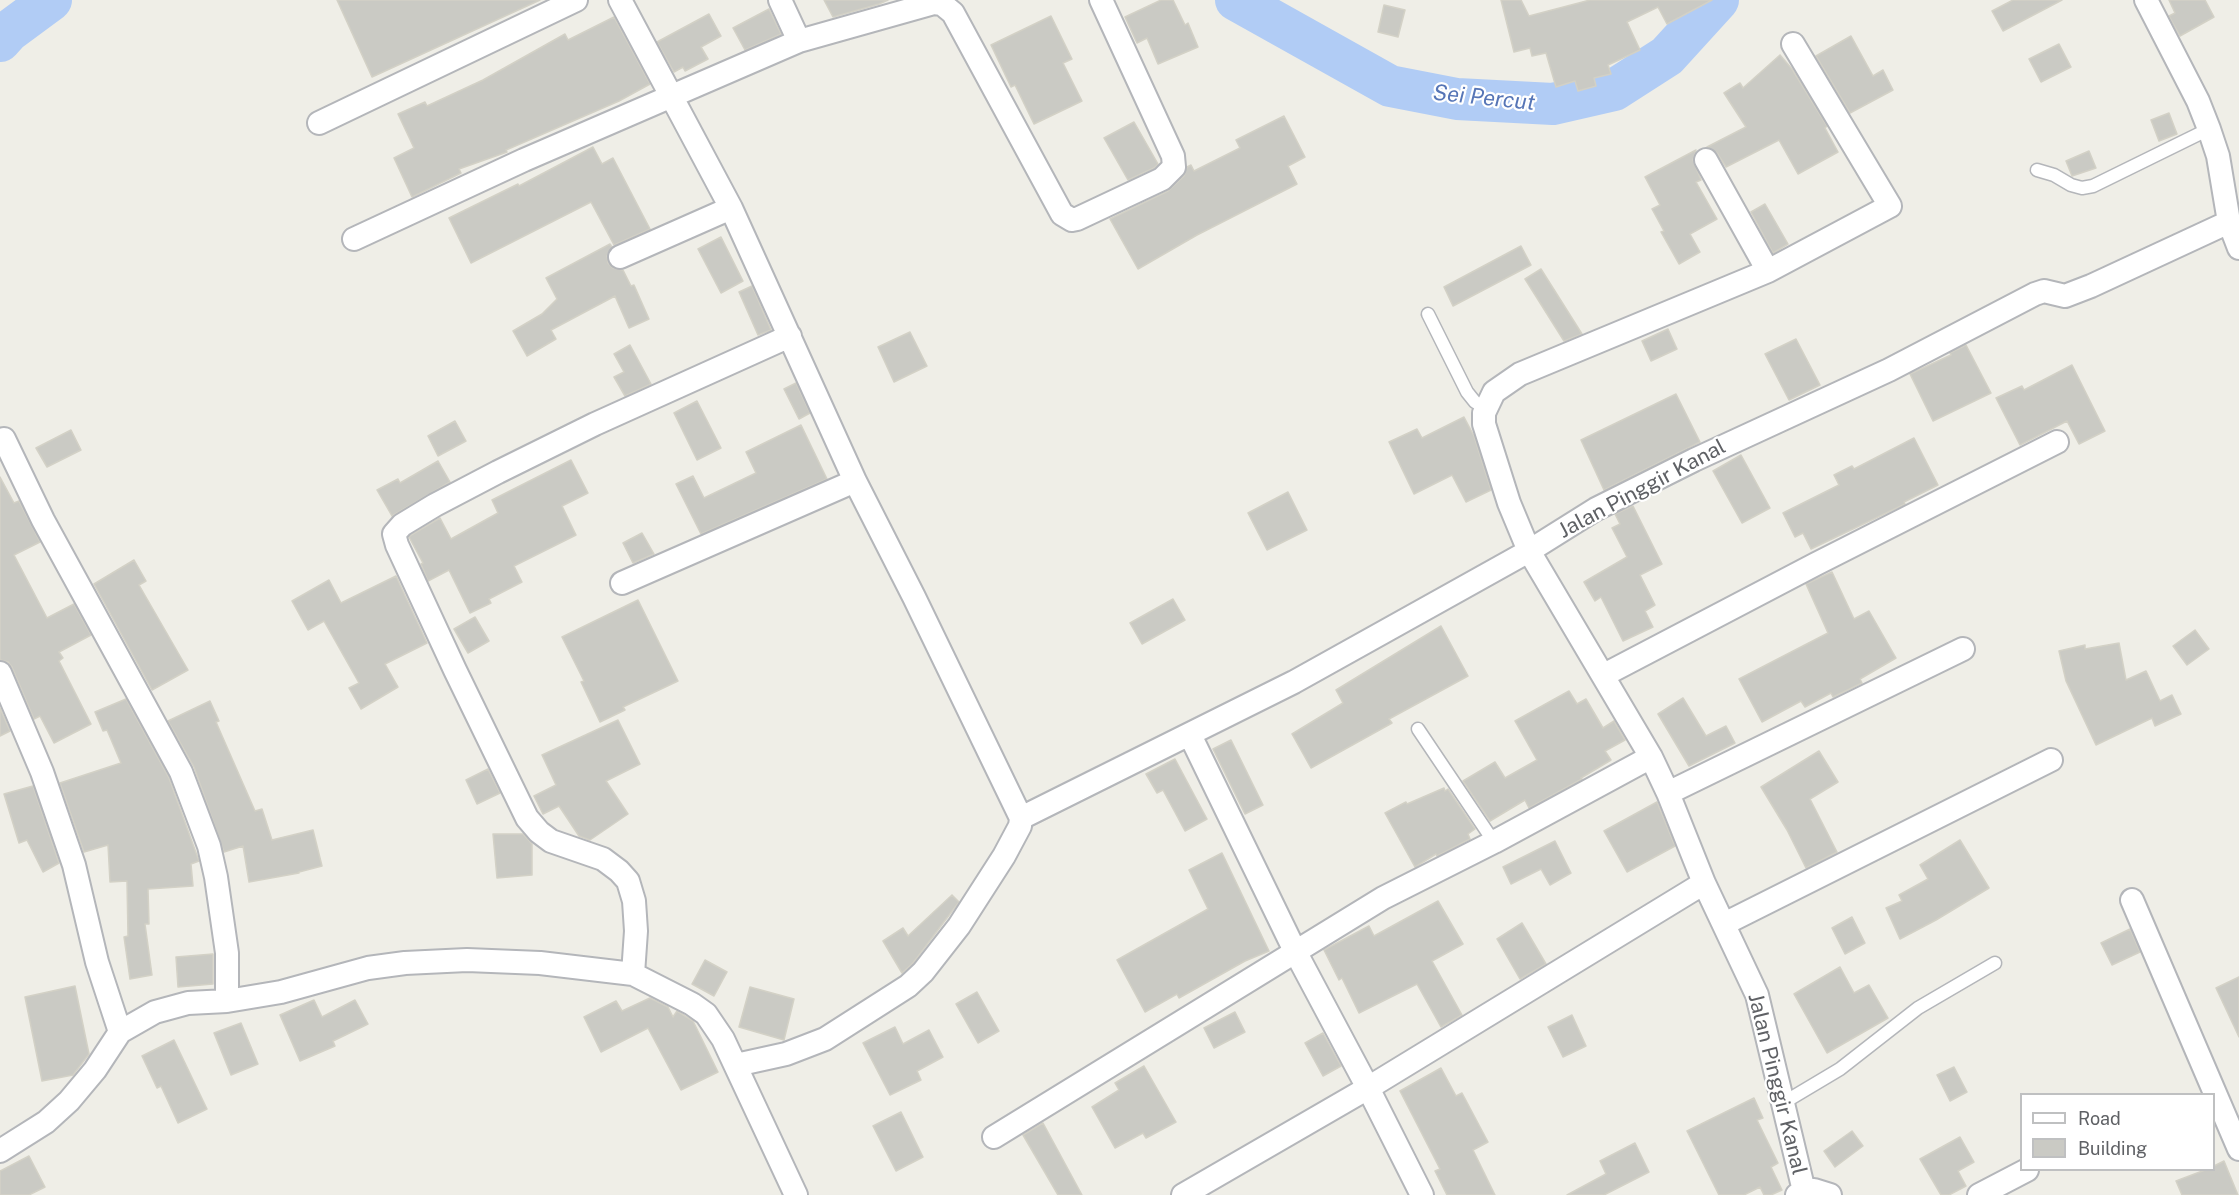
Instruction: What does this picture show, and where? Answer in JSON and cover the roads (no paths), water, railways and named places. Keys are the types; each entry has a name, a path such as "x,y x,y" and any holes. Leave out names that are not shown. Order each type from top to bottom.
{"street":[{"path":"319,123 576,0"},
{"path":"620,0 731,208 855,481 1022,818 1004,856 959,926 923,972 908,986 825,1039 786,1054 736,1065"},
{"path":"780,0 800,41"},
{"path":"354,239 524,160 800,41 934,3 942,4 953,13 1062,214 1072,220 1162,179 1173,167 1173,156 1101,0"},
{"path":"2146,0 2198,101 2218,156 2229,164 2229,222 2239,248"},
{"path":"1022,818 1294,682 1529,551 1509,503 1484,424 1486,408 1494,392 1520,374 1768,271 1890,206 1793,44"},
{"path":"1706,160 1768,271"},
{"path":"620,257 731,208"},
{"name":"Jalan Pinggir Kanal","path":"1830,1195 1814,1190 1801,1193 1784,1103 1757,994 1704,883 1651,757 1529,551 1596,509 1694,460 1889,370 2035,294 2044,291 2065,296 2229,222"},
{"path":"633,974 636,931 634,901 627,881 619,871 603,859 551,841 543,836 527,818 455,670 394,534 402,525 498,472 595,424 790,336"},
{"path":"4,439 43,520 181,772 209,846 216,877 227,953 227,1001"},
{"path":"1604,675 2057,442"},
{"path":"622,583 855,481"},
{"path":"1668,793 1963,649"},
{"path":"0,673 42,772 74,865 97,962 120,1032"},
{"path":"1190,735 1295,951 1422,1195"},
{"path":"994,1137 1383,898 1494,842 1651,757"},
{"path":"1724,924 2051,760"},
{"path":"1183,1195 1368,1088 1704,883"},
{"path":"2132,900 2215,1093"},
{"path":"0,1151 24,1138 46,1122 86,1083 120,1032 155,1012 188,1003 227,1001 281,992 368,968 405,963 467,960 540,963 633,974 692,1004 706,1014 723,1039 736,1065 796,1195"},
{"path":"2215,1093 2239,1149"},
{"path":"1979,1195 2025,1171"}],"lane":[{"path":"2037,170 2054,175 2071,185 2082,188 2093,186 2209,129"},
{"path":"1428,314 1467,392 1475,402 1486,408"},
{"path":"1418,729 1494,842"},
{"path":"1784,1103 1840,1069 1918,1008 1995,963"}],"waterway":[{"name":"Sei Percut","path":"0,41 9,31 51,0"},
{"name":"Sei Percut","path":"1236,0 1390,86 1457,99 1553,104 1614,90 1667,56 1718,0"}]}
